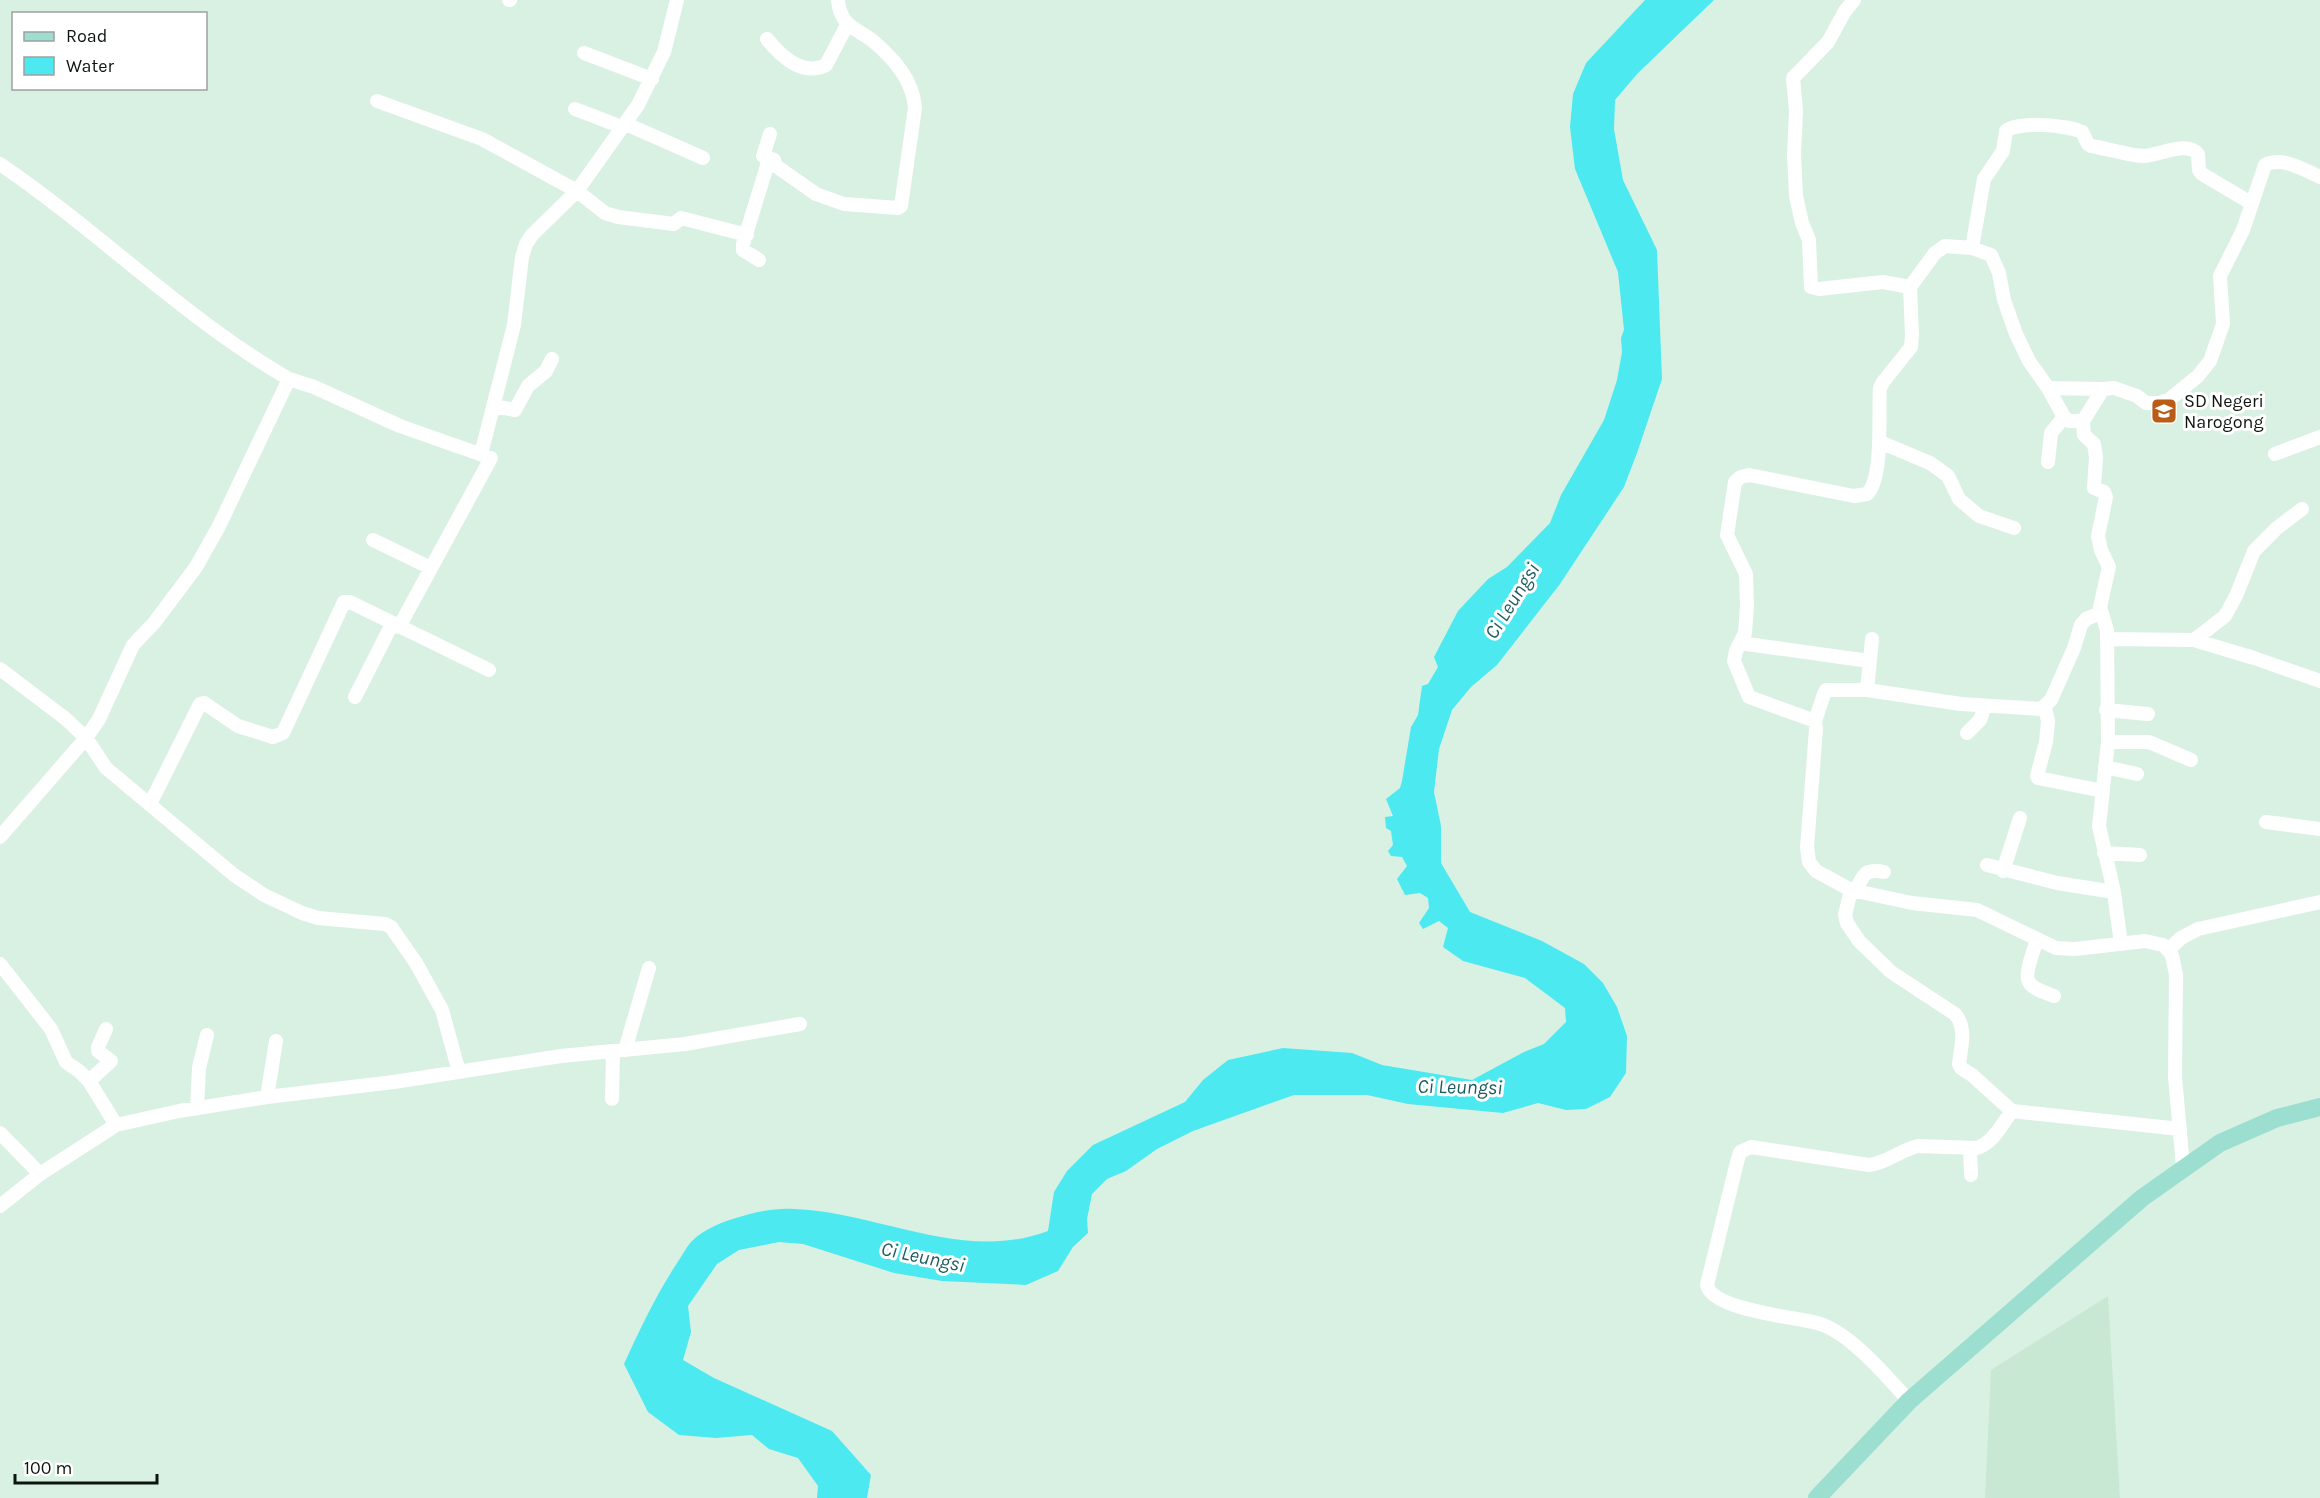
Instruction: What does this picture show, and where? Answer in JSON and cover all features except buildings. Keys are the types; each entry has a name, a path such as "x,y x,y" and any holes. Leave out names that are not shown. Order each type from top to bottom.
{"main road":[{"path":"1817,1498 1909,1401 2142,1198 2220,1143 2277,1118 2320,1107"}],"street":[{"path":"481,454 514,325 522,257 526,244 532,235 577,191 646,92 664,52 677,0"},
{"path":"770,134 763,156 774,160 776,166 816,194 844,204 898,208 901,206 913,128 914,93 904,75 878,46 847,25 838,0"},
{"path":"1854,0 1845,11 1828,42 1793,78 1796,111 1794,155 1796,196 1810,246 1809,281 1811,287 1819,289 1883,282 1910,287"},
{"path":"767,39 783,56 799,67 822,67 847,25"},
{"path":"584,53 652,79"},
{"path":"377,101 482,139 577,191 612,216 674,224 681,218 747,235"},
{"path":"576,109 703,158"},
{"path":"1972,248 1984,179 2003,151 2006,131 2013,126 2072,128 2082,132 2091,146 2142,156 2182,148 2194,149 2198,154 2199,170 2202,174 2251,203"},
{"path":"759,260 743,249 743,244 769,158"},
{"path":"2048,388 2114,388 2137,396 2146,403 2154,404 2169,399 2199,376 2210,361 2219,339 2223,315 2220,276 2243,230 2262,170 2269,162 2281,162 2320,177"},
{"path":"0,164 58,206 124,261 250,357 290,379 314,387 400,426 491,458 431,568 355,697"},
{"path":"1815,721 1749,697 1734,661 1746,628 1746,574 1727,536 1735,483 1741,477 1749,475 1861,496 1867,494 1872,488 1880,442 1880,388 1882,382 1911,347 1910,287 1939,248 1952,245 1972,248 1986,252 1994,260 2004,300 2029,361 2048,388 2064,417 2069,421 2083,421"},
{"path":"494,406 515,410 528,386 546,371 552,359"},
{"path":"0,837 86,738 99,719 133,645 154,623 196,567 219,526 290,379"},
{"path":"2103,389 2083,421 2084,435 2094,444 2096,458 2094,488 2104,492 2106,497 2098,536 2101,550 2109,567 2100,613 2105,622 2107,639 2108,742 2099,826 2114,892 2121,944"},
{"path":"2048,462 2051,433 2064,417"},
{"path":"2275,454 2320,437"},
{"path":"1880,442 1930,463 1948,476 1959,499 1979,516 2014,528"},
{"path":"2194,640 2225,616 2236,596 2254,551 2277,528 2302,509"},
{"path":"373,540 431,568"},
{"path":"150,804 200,704 204,703 224,719 238,726 273,737 282,733 344,603 350,602 489,670"},
{"path":"2100,613 2086,619 2081,625 2074,648 2051,700 2045,708 2037,710 1961,704 1867,690 1826,690 1815,721 1809,862 1816,871 1853,891 1912,903 1977,910 2037,940 2066,950 2145,941 2163,945 2172,954 2176,975 2175,1077 2183,1167"},
{"path":"1867,690 1872,639"},
{"path":"2107,639 2194,640 2320,681"},
{"path":"1740,643 1869,661"},
{"path":"0,669 66,719 86,738 106,768 234,875 283,905 318,918 385,924 391,927 416,963 442,1010 459,1072"},
{"path":"1967,733 1980,720 1985,705"},
{"path":"2045,708 2048,721 2046,742 2038,778 2103,791"},
{"path":"2106,710 2148,714"},
{"path":"2108,742 2149,742 2191,760"},
{"path":"2106,768 2137,774"},
{"path":"2003,871 2020,818"},
{"path":"2266,822 2320,829"},
{"path":"2104,853 2140,855"},
{"path":"1987,866 2057,883 2114,892"},
{"path":"1884,872 1872,870 1867,872 1853,891 1845,915 1847,923 1859,941 1891,972 1955,1014 1962,1023 1963,1030 1959,1064 1961,1068 2012,1111 2180,1129"},
{"path":"2168,950 2181,938 2198,928 2320,902"},
{"path":"2037,940 2027,981 2030,985 2054,996"},
{"path":"0,964 51,1029 66,1062 89,1081 116,1125"},
{"path":"612,1099 619,1051 650,968"},
{"path":"0,1206 40,1174 116,1125 197,1108 267,1097 459,1072 530,1060 693,1043 800,1024"},
{"path":"89,1081 111,1061 98,1051 106,1029"},
{"path":"197,1108 199,1068 207,1035"},
{"path":"267,1097 276,1041"},
{"path":"1909,1401 1881,1370 1833,1330 1819,1324 1776,1317 1722,1300 1713,1296 1708,1290 1707,1285 1740,1152 1751,1147 1869,1165 1882,1162 1918,1146 1971,1148 1985,1145 1992,1140 2012,1111"},
{"path":"0,1133 40,1174"},
{"path":"1971,1148 1971,1175"}],"shaded area":[{"path":"2108,1296 2120,1498 1985,1498 1991,1370"}],"water":[{"name":"Ci Leungsi","path":"1645,0 1714,0 1638,73 1615,100 1614,129 1623,180 1657,250 1662,379 1624,487 1560,584 1497,665 1471,687 1452,710 1439,749 1434,792 1441,826 1441,863 1470,912 1542,941 1584,964 1603,983 1617,1007 1627,1036 1626,1073 1610,1097 1586,1109 1566,1110 1538,1103 1503,1113 1408,1104 1367,1095 1294,1095 1193,1131 1157,1149 1126,1171 1107,1179 1092,1194 1087,1219 1088,1233 1073,1247 1058,1271 1026,1285 942,1281 894,1273 803,1244 779,1242 739,1250 717,1264 688,1306 691,1332 683,1360 714,1378 832,1431 871,1475 867,1498 817,1498 818,1486 798,1458 769,1449 752,1435 716,1438 679,1435 648,1412 624,1364 656,1298 685,1250 696,1237 712,1227 757,1212 794,1209 826,1212 953,1239 985,1241 1016,1239 1048,1231 1054,1192 1067,1171 1093,1145 1185,1102 1203,1080 1228,1060 1283,1048 1352,1053 1382,1065 1472,1080 1544,1044 1566,1022 1565,1008 1525,978 1463,961 1443,947 1448,928 1439,921 1423,929 1419,923 1429,908 1428,898 1420,893 1405,895 1397,879 1407,866 1402,857 1391,856 1388,851 1393,845 1391,831 1386,828 1385,817 1393,816 1386,799 1400,788 1411,727 1418,715 1422,686 1428,684 1438,667 1434,657 1458,611 1488,579 1507,567 1550,523 1561,495 1604,420 1617,380 1622,352 1621,338 1624,330 1618,272 1575,169 1570,127 1573,94 1586,63"}],"place":[{"name":"SD Negeri Narogong","path":"2164,411"}]}
